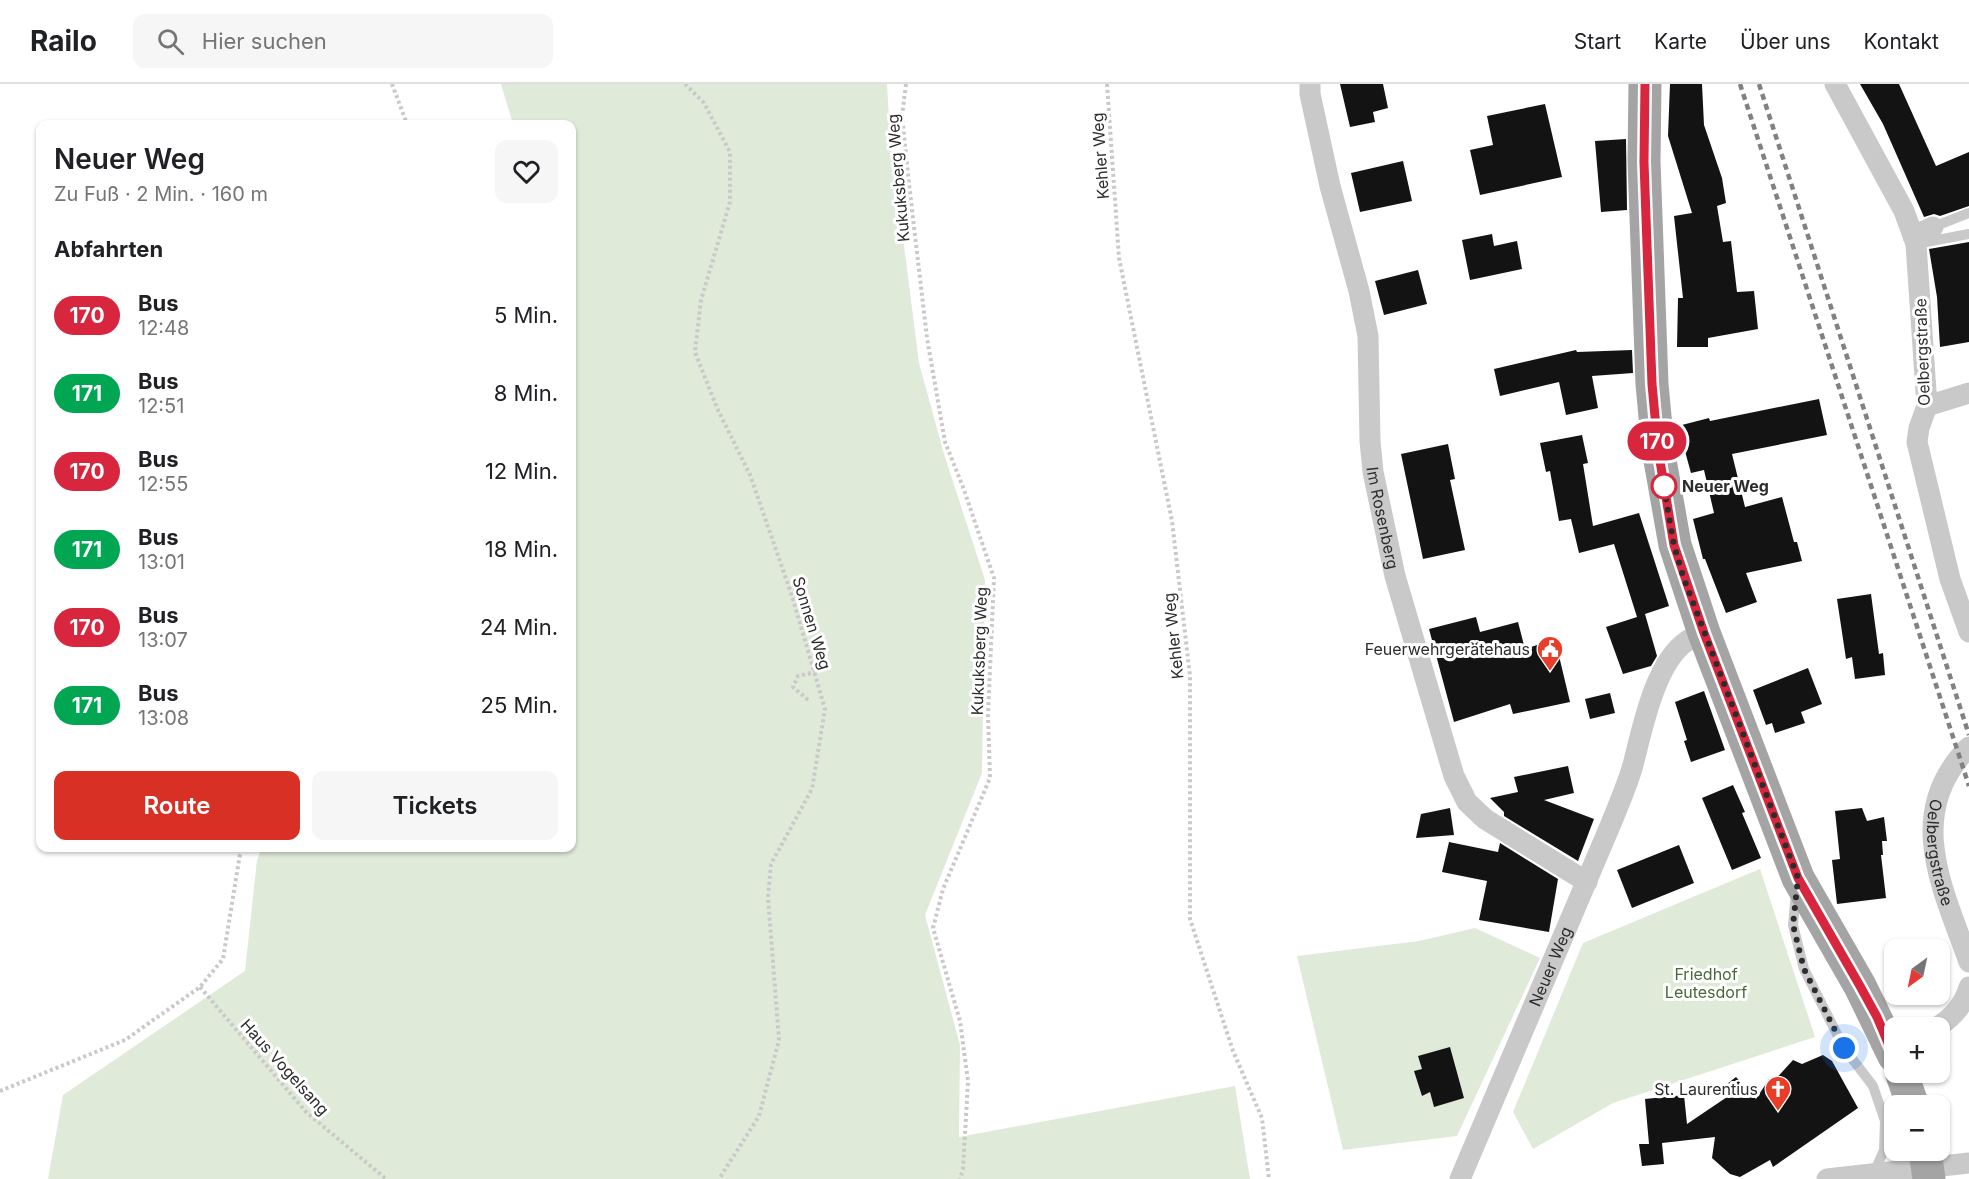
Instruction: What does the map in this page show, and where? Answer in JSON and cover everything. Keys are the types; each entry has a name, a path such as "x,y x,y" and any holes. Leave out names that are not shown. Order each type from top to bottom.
{"main road":[{"path":"1645,84 1644,162 1652,384 1658,449 1674,545 1704,633 1798,878 1860,986 1884,1034"}],"street":[{"name":"Im Rosenberg","path":"1310,84 1310,94 1330,186 1359,291 1368,336 1370,441 1373,472 1395,576 1450,766 1467,802 1485,819 1587,882"},
{"name":"Oelbergstraße","path":"1835,84 1904,211 1914,239 1928,406 1919,428 1917,442 1950,579 1969,632"},
{"path":"1914,239 1933,227"},
{"path":"1928,406 1969,393"},
{"name":"Neuer Weg","path":"1460,1179 1587,882 1632,768 1644,718 1654,691 1673,655 1687,641 1704,633"},
{"name":"Oelbergstraße","path":"1969,747 1950,771 1941,790 1932,830 1937,872 1969,962"},
{"path":"1950,1018 1960,1007 1969,987"},
{"path":"1827,1179 1969,1163"}],"lane":[{"path":"1933,227 1969,213"},
{"path":"1914,239 1969,234"},
{"path":"1798,878 1793,925 1804,969 1844,1048 1873,1086 1885,1121 1884,1150 1875,1173"}],"path":[{"path":"392,84 406,120"},
{"name":"Sonnen Weg","path":"685,84 704,104 730,152 730,202 701,300 695,352 717,408 750,475 792,596 825,709 812,789 771,864 768,897 779,1040 759,1116 719,1179"},
{"name":"Kukuksberg Weg","path":"906,84 902,116 909,184 927,338 945,442 994,578 988,715 990,778 943,889 933,928 960,1021 968,1081 963,1169 960,1179"},
{"name":"Kehler Weg","path":"1107,84 1119,258 1172,521 1190,676 1190,919 1233,1051 1263,1118 1269,1179"},
{"path":"808,700 793,687 798,676 814,672"},
{"path":"0,1091 125,1041 200,987 223,959 240,852"},
{"name":"Haus Vogelsang","path":"200,987 306,1112 386,1179"}],"green space":[{"path":"501,84 887,84 890,135 919,363 944,454 985,580 982,773 925,915 960,1045 959,1137 1235,1086 1250,1179 48,1179 63,1095 245,971 257,860 260,852 576,852 576,120 512,120"},
{"name":"Friedhof Leutesdorf","path":"1760,869 1815,1037 1613,1103 1533,1149 1513,1112 1583,943"},
{"path":"1475,928 1540,958 1457,1136 1343,1150 1297,956 1419,941"}],"building":[{"path":"1340,84 1383,84 1388,108 1373,112 1375,122 1350,127"},
{"path":"1670,84 1702,84 1704,125 1722,178 1726,203 1717,206 1723,242 1731,241 1737,292 1754,291 1758,329 1708,338 1708,347 1677,347 1678,298 1683,298 1674,216 1692,213 1668,136"},
{"path":"1860,84 1899,84 1936,166 1969,152 1969,206 1940,216 1934,214 1924,217 1883,124"},
{"path":"1545,104 1562,177 1480,195 1470,150 1493,145 1487,116"},
{"path":"1626,139 1627,210 1601,212 1595,141"},
{"path":"1403,161 1412,201 1360,212 1351,173"},
{"path":"1492,234 1494,246 1517,241 1522,269 1470,280 1462,240"},
{"path":"1969,242 1969,342 1940,347 1937,297 1929,249"},
{"path":"1418,270 1427,304 1384,315 1375,281"},
{"path":"1576,350 1577,352 1632,350 1633,373 1592,376 1598,408 1566,415 1559,382 1500,396 1494,369"},
{"path":"1819,399 1827,435 1732,454 1745,507 1782,497 1794,542 1797,542 1802,561 1746,573 1757,602 1726,613 1705,559 1703,559 1693,519 1714,513 1704,470 1691,473 1678,426 1709,418 1710,421"},
{"path":"1582,435 1588,463 1583,464 1593,526 1639,513 1669,606 1645,614 1657,656 1651,666 1623,674 1606,627 1637,617 1614,544 1579,553 1571,519 1559,521 1550,471 1546,472 1540,443"},
{"path":"1448,444 1455,479 1450,480 1465,550 1423,559 1401,454"},
{"path":"1871,594 1879,654 1883,653 1885,675 1855,679 1852,657 1846,659 1837,599"},
{"path":"1476,617 1480,632 1518,622 1525,649 1555,639 1570,702 1513,714 1510,704 1454,722 1429,629"},
{"path":"1808,668 1822,704 1801,712 1805,723 1775,733 1772,723 1766,725 1753,690"},
{"path":"1704,691 1725,750 1691,762 1684,741 1687,740 1675,702"},
{"path":"1610,693 1615,713 1590,719 1585,699"},
{"path":"1568,766 1574,793 1544,800 1594,819 1578,861 1504,816 1504,812 1490,798 1518,792 1514,777"},
{"path":"1733,785 1761,858 1732,870 1702,798"},
{"path":"1450,808 1454,835 1416,838 1421,814"},
{"path":"1862,808 1867,821 1884,817 1887,841 1882,841 1883,855 1881,855 1886,898 1837,904 1832,860 1840,859 1835,811"},
{"path":"1449,842 1498,852 1500,843 1558,879 1549,932 1479,920 1487,881 1442,872"},
{"path":"1679,845 1694,883 1632,908 1617,870"},
{"path":"1450,1047 1464,1098 1434,1107 1430,1092 1422,1096 1414,1071 1422,1069 1418,1056"},
{"name":"St. Laurentius","path":"1823,1055 1832,1061 1858,1108 1773,1167 1770,1160 1740,1177 1730,1174 1712,1158 1715,1137 1662,1143 1664,1164 1642,1166 1639,1144 1649,1144 1645,1099 1684,1095 1687,1124 1727,1097 1723,1087 1736,1077 1756,1099 1769,1079 1773,1082 1793,1060 1802,1064"}],"railway":[{"path":"1740,84 1969,786"},
{"path":"1759,84 1969,735"}],"bus line":[{"name":"170","path":"1645,84 1644,162 1652,384 1658,449 1674,545 1704,633 1798,878 1860,986 1884,1033"}],"place":[{"name":"Neuer Weg","path":"1664,486"},
{"name":"Feuerwehrgerätehaus","path":"1550,672"},
{"name":"St. Laurentius","path":"1778,1112"}],"route":[{"path":"1664,486 1663,482 1674,545 1683,576 1798,878 1793,925 1804,969 1844,1048"}]}
